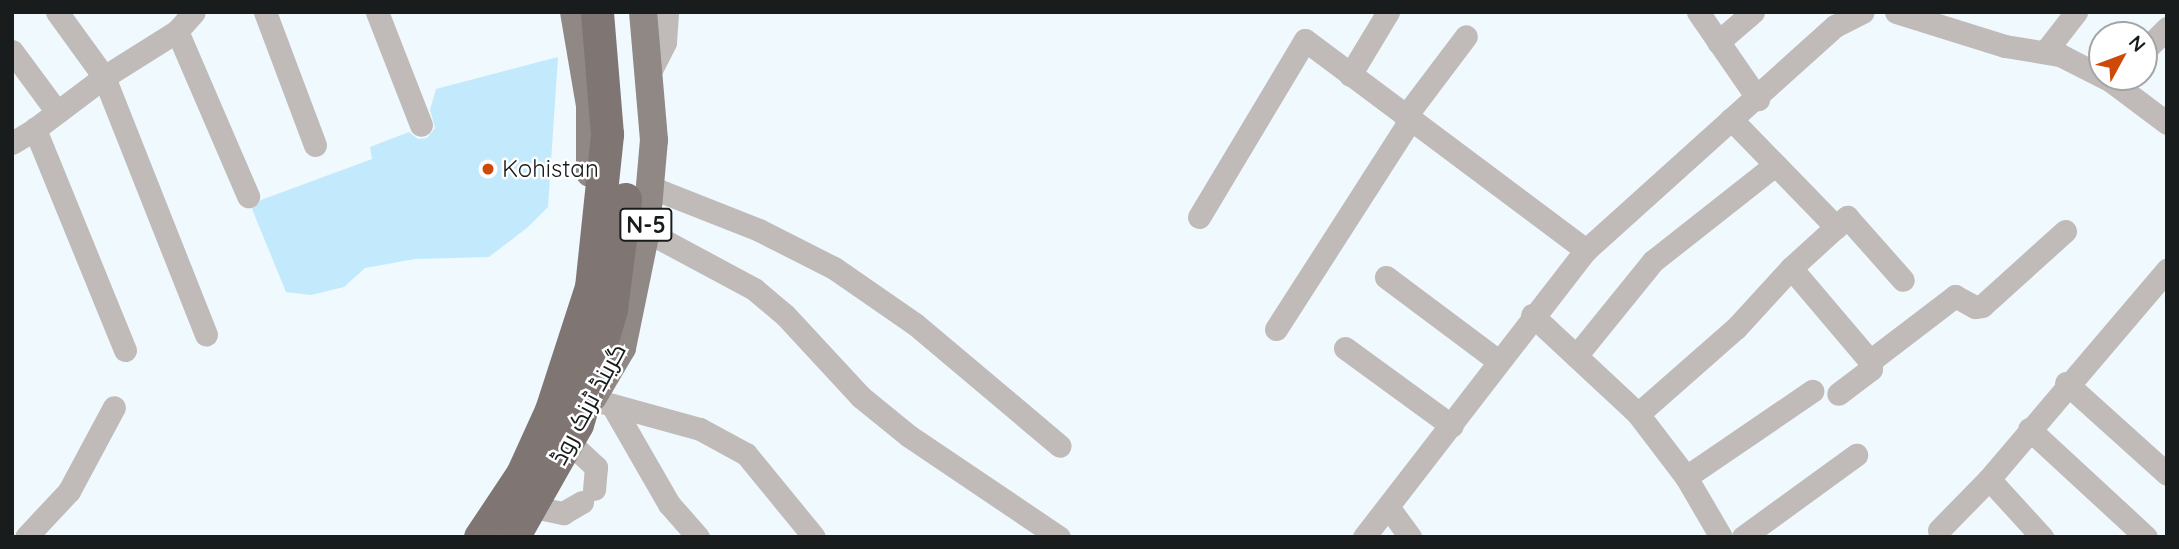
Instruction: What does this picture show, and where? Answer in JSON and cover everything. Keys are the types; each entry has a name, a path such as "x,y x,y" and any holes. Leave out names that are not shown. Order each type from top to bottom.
{"highway":[{"path":"580,416 602,209 607,134 597,12"},
{"path":"580,416 619,265 629,127 617,12"},
{"name":"گرینڈ ٹرنک روڈ","path":"513,537 534,507 580,416"},
{"name":"گرینڈ ٹرنک روڈ","path":"480,537 522,474 580,416"}],"main road":[{"name":"گرینڈ ٹرنک روڈ","path":"574,12 590,106 590,160 575,302 580,416"},
{"name":"گرینڈ ٹرنک روڈ","path":"580,416 622,348 646,231 650,187 651,70 643,12"}],"street":[{"path":"57,12 104,77 206,335"},
{"path":"12,143 104,77 177,32 194,12"},
{"path":"265,12 315,145"},
{"path":"377,12 421,125"},
{"path":"651,70 665,42 667,12"},
{"path":"1350,75 1388,12"},
{"path":"1698,12 1758,99"},
{"path":"1718,42 1753,12"},
{"path":"1364,537 1452,426 1497,360 1586,250 1731,119 1758,99 1835,26 1863,12"},
{"path":"1896,12 2006,46 2060,55 2088,68"},
{"path":"2045,52 2076,12"},
{"path":"177,32 248,196"},
{"path":"1276,329 1408,119 1466,36"},
{"path":"1199,217 1306,40 1586,250"},
{"path":"12,51 57,112"},
{"path":"2129,91 2167,123"},
{"path":"1731,119 1836,227"},
{"path":"34,129 125,350"},
{"path":"1576,356 1653,261 1775,165"},
{"path":"650,187 759,230 834,268 915,324 1060,446"},
{"path":"1638,415 1736,328 1791,268 1847,217 1903,280"},
{"path":"646,231 754,289 786,315 861,397 909,436 1059,537"},
{"path":"1870,360 1955,296 1975,307 1982,306 2065,231"},
{"path":"1791,268 1870,360 1871,369 1838,394"},
{"path":"1939,530 1989,479 2066,383 2167,270"},
{"path":"1386,277 1497,360"},
{"path":"1532,315 1638,415 1686,477 1721,537"},
{"path":"1345,348 1452,426"},
{"path":"2066,383 2167,474"},
{"path":"1686,477 1812,391"},
{"path":"26,537 69,491 114,407"},
{"path":"534,507 563,513 588,495 596,467 580,416"},
{"path":"580,416 669,504 698,537"},
{"path":"580,416 700,429 746,454 814,537"},
{"path":"2029,429 2146,537"},
{"path":"1742,537 1856,455"},
{"path":"1989,479 2042,537"},
{"path":"1389,508 1410,537"}],"building":[{"path":"558,57 548,207 528,227 489,257 415,259 365,268 344,287 311,295 286,292 252,209 261,200 372,159 370,147 409,132 418,139 427,138 435,128 430,110 436,89"}],"place":[{"name":"Kohistan","path":"488,169"}]}
